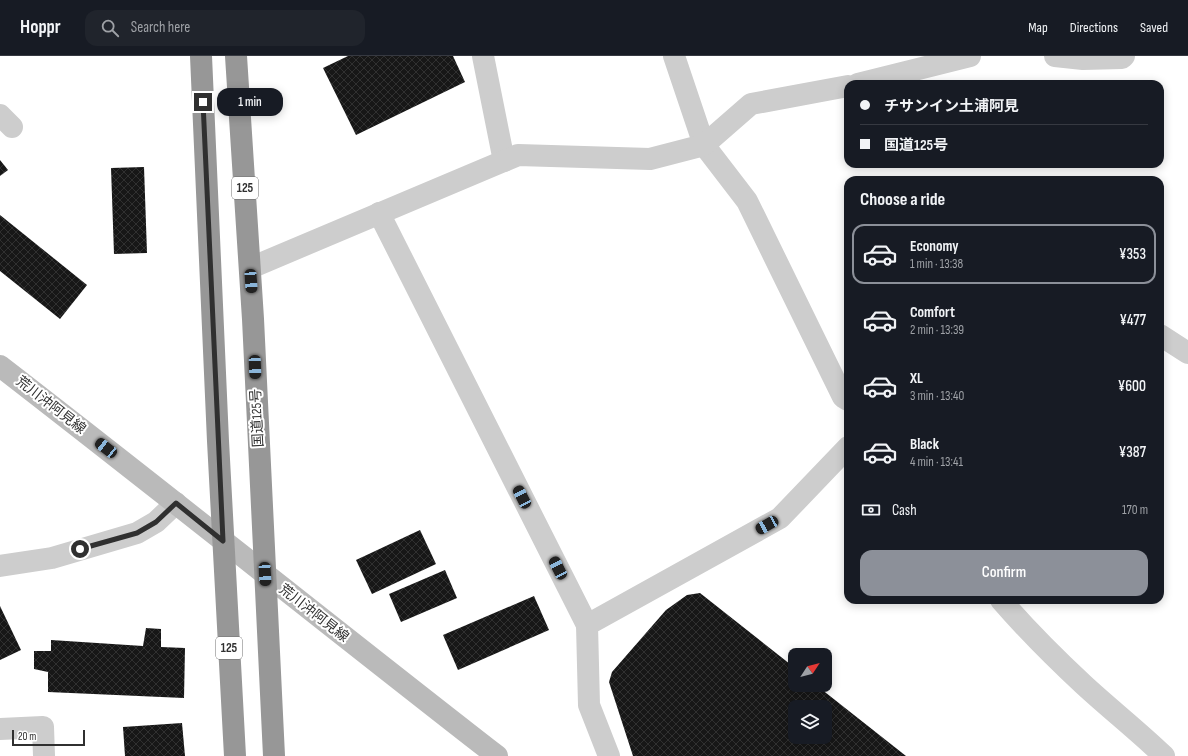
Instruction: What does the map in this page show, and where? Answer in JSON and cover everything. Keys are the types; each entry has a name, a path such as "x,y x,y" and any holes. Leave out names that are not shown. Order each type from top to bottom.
{"highway":[{"name":"125","path":"201,56 223,541 235,756"},
{"name":"国道125号","path":"236,56 250,268 274,756"}],"main road":[{"name":"荒川沖阿見線","path":"0,366 497,756"}],"street":[{"path":"483,56 504,161"},
{"path":"674,56 704,146 747,201 844,397"},
{"path":"874,80 970,56"},
{"path":"1055,56 1083,59 1122,58 1124,56"},
{"path":"250,268 518,155 650,159 704,146 751,104 844,87"},
{"path":"379,214 587,625 589,705 609,756"},
{"path":"1164,338 1188,353"},
{"path":"587,625 780,518 844,451"},
{"path":"0,566 52,558 137,533 156,522 176,503"},
{"path":"1005,604 1039,642 1085,686 1141,734 1164,756"},
{"path":"0,729 42,727 44,756"}],"building":[{"path":"348,56 453,56 465,82 356,135 323,68"},
{"path":"0,160 8,170 0,176"},
{"path":"144,167 147,253 114,254 111,168"},
{"path":"0,215 87,285 60,319 0,271"},
{"path":"420,530 436,564 372,594 356,560"},
{"path":"445,570 457,598 401,622 389,594"},
{"path":"700,593 788,662 788,692 825,692 906,756 633,756 609,682 612,672 666,610 687,595"},
{"path":"534,596 549,630 458,670 443,635"},
{"path":"0,606 21,650 0,660"},
{"path":"146,628 161,629 161,647 185,648 184,698 48,692 48,672 34,669 34,651 51,651 51,640 143,646"},
{"path":"182,723 185,756 125,756 123,727"}],"route":[{"path":"80,549 137,533 156,522 176,503 223,541 203,102"}]}
